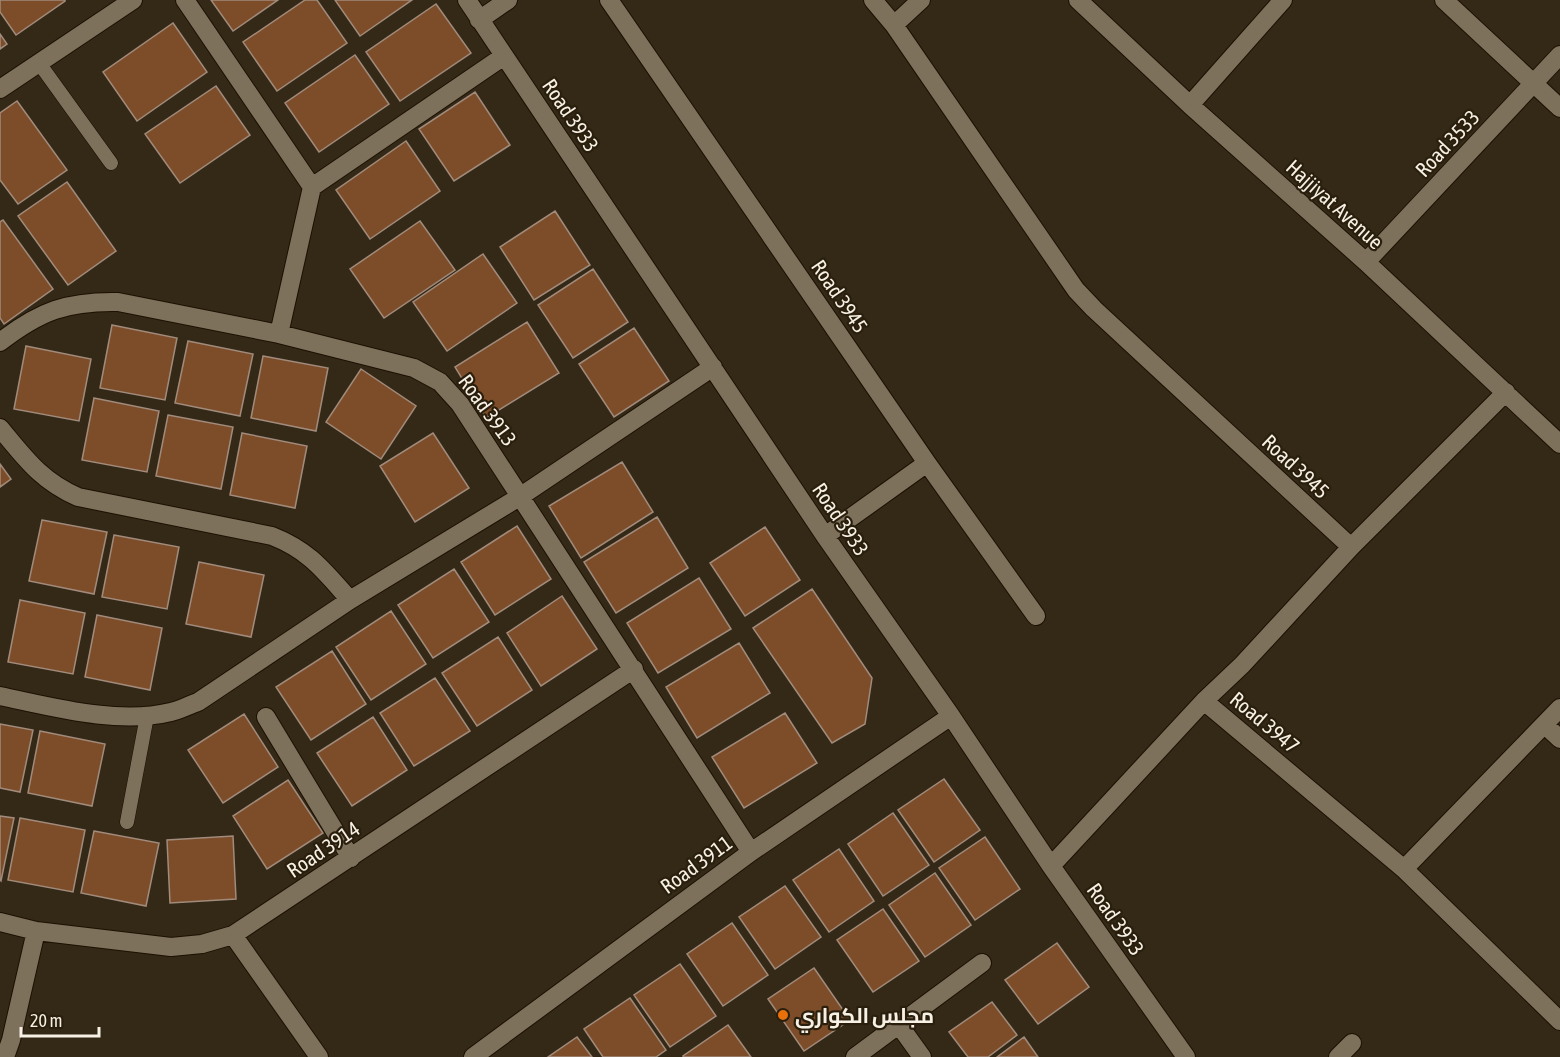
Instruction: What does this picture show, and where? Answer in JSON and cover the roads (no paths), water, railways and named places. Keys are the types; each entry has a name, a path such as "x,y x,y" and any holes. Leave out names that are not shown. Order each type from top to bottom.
{"street":[{"path":"0,89 133,0"},
{"path":"185,0 312,187"},
{"name":"Road 3933","path":"466,0 825,536 951,716 1051,866 1186,1057"},
{"path":"479,20 508,0"},
{"name":"Road 3945","path":"609,0 927,462 1036,616"},
{"name":"Road 3945","path":"873,0 894,25 1076,290 1351,547"},
{"path":"894,25 921,0"},
{"name":"Hajjiyat Avenue","path":"1078,0 1190,105 1366,262 1560,444"},
{"path":"1190,105 1283,0"},
{"path":"1444,0 1560,108"},
{"name":"Road 3533","path":"1366,262 1560,55"},
{"path":"279,334 312,187 504,56"},
{"name":"Road 3913","path":"0,342 25,323 46,312 92,302 118,302 279,334 414,368 440,382 460,404 521,496 751,852"},
{"path":"0,696 84,712 147,716 173,712 198,702 350,600 521,496 713,367"},
{"name":"Road 3947","path":"1506,392 1351,547 1242,665 1204,701 1404,869 1560,1022"},
{"path":"0,428 39,474 64,491 78,497 272,536 287,542 314,559 350,600"},
{"path":"825,536 927,462"},
{"name":"Road 3914","path":"0,922 36,931 171,947 202,944 233,934 634,669"},
{"path":"1051,866 1204,701"},
{"path":"1404,869 1560,708"},
{"name":"Road 3911","path":"473,1057 751,852 951,716"},
{"path":"266,717 351,858"},
{"path":"1545,725 1560,739"},
{"path":"5,1057 36,931"},
{"path":"233,934 319,1057"},
{"path":"855,1057 982,963"},
{"path":"899,1025 922,1057"},
{"path":"1338,1057 1352,1043"}],"lane":[{"path":"39,63 111,163"},
{"path":"127,822 147,716"}],"place":[{"name":"مجلس الكواري","path":"783,1015"}]}
